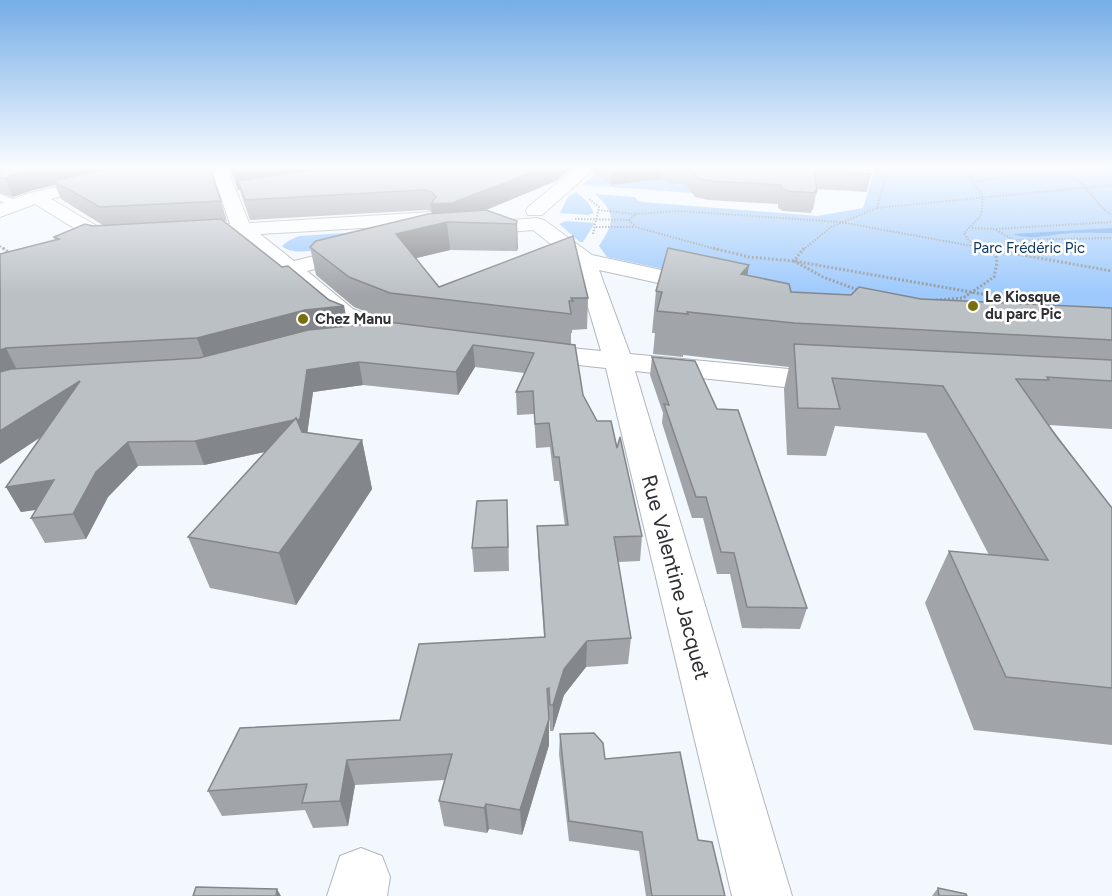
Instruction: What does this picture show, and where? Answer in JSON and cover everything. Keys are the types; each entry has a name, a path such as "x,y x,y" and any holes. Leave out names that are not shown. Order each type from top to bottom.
{"street":[{"path":"57,210 100,236 138,234"},
{"path":"238,210 242,229 344,314 402,335 333,339"},
{"path":"406,239 429,233 536,218 544,210"},
{"path":"173,232 536,218 585,260 732,292"},
{"path":"290,269 372,248"},
{"name":"Rue Valentine Jacquet","path":"585,260 618,360 762,896"},
{"path":"511,350 783,378 860,382"}],"path":[{"path":"585,260 596,227 598,210 636,214 679,211 840,222 1112,272"},
{"path":"794,261 804,246 820,232 872,210"},
{"path":"982,210 981,216 964,233 969,241 994,250 1014,240"},
{"path":"629,220 636,214"},
{"path":"536,218 629,220 636,227"},
{"path":"971,228 995,229 1112,222"},
{"path":"596,227 636,227 701,247 749,257 794,261 1049,306"},
{"path":"995,229 1014,240 1112,238"},
{"path":"0,246 8,252"},
{"path":"0,255 18,250"},
{"path":"929,301 963,298 994,277 997,263 994,250"},
{"path":"794,261 823,277 866,293"}],"green space":[{"path":"562,210 592,210 594,213 588,215 560,213"},
{"name":"Parc Frédéric Pic","path":"609,210 740,210 817,216 853,210 1112,210 1112,332 914,323 607,257 599,246 610,224"},
{"path":"566,221 595,223 583,242 580,242 559,224"},
{"path":"390,230 318,250 303,252 282,246 299,236"}],"shaded area":[{"path":"1112,228 1112,233 1072,233 1030,237 1013,234"}],"building":[{"path":"486,210 517,221 516,224 447,222 396,234 439,287 573,236 588,298 571,298 573,301 569,301 571,314 390,293 349,277 310,247 316,241 428,214"},
{"path":"221,219 282,267 288,266 329,300 344,306 305,310 197,338 0,350 0,254 59,239 54,237 85,224 93,226"},
{"path":"668,248 749,265 741,274 789,284 791,292 851,295 859,287 921,299 1112,308 1112,340 794,323 657,311 662,292 656,291"},
{"path":"388,322 575,345 583,395 597,421 611,421 617,448 620,437 642,536 614,537 631,638 587,641 564,669 553,705 550,705 549,688 547,689 549,719 520,810 486,804 484,808 439,801 452,754 347,760 340,801 302,803 307,784 208,791 240,728 400,720 419,644 545,637 537,526 568,525 559,457 554,457 549,423 535,424 533,391 516,392 534,353 473,345 456,372 359,362 307,370 300,419 195,441 128,442 96,472 73,514 31,518 54,480 6,487 80,381 0,431 0,372 11,369 199,358 308,330"},
{"path":"794,344 1112,360 1112,381 1047,377 1049,380 1016,379 1056,436 1112,508 1112,688 1006,677 949,551 1048,560 943,386 832,378 840,409 798,408"},
{"path":"652,357 695,361 717,409 738,410 807,608 747,607 734,553 721,552 706,497 696,497 664,404 669,405"},
{"path":"296,418 302,432 362,440 279,553 188,537"},
{"path":"507,500 508,547 472,548 477,501"},
{"path":"594,733 603,743 605,759 680,752 698,840 712,842 725,896 652,896 642,832 569,821 560,734"},
{"path":"196,887 277,889 276,896 193,896"},
{"path":"938,888 966,894 967,896 939,896"}],"place":[{"name":"Le Kiosque du parc Pic","path":"973,306"},
{"name":"Chez Manu","path":"303,319"}]}
